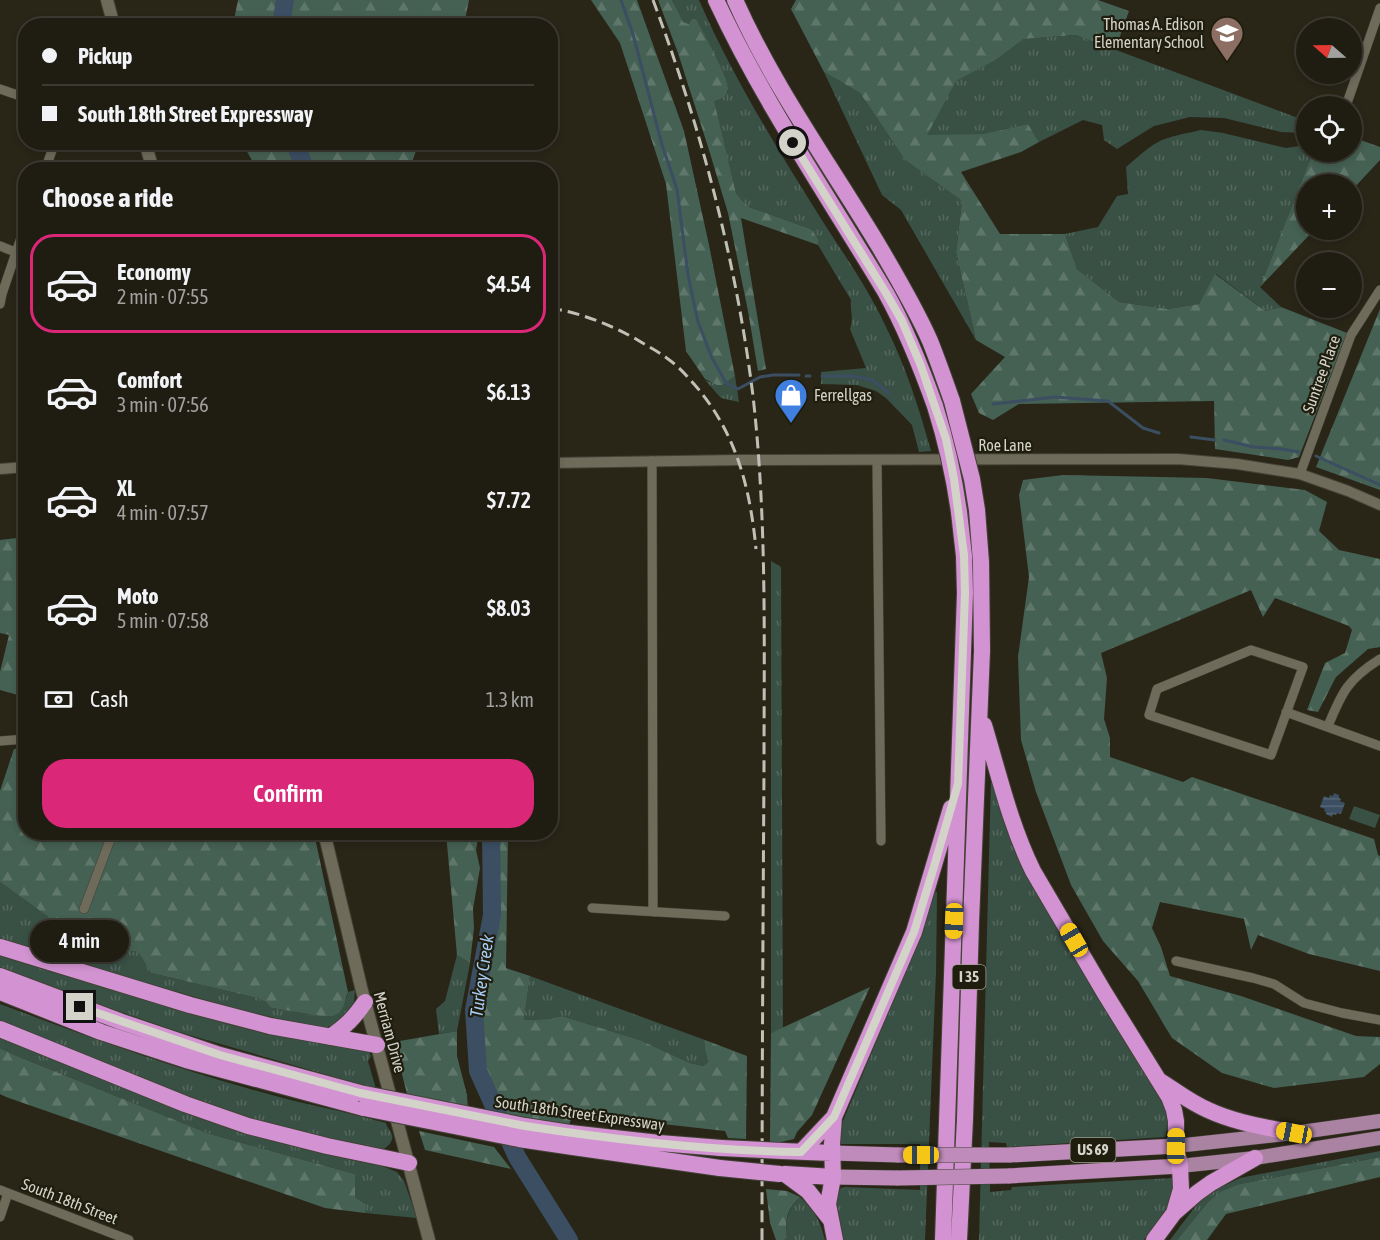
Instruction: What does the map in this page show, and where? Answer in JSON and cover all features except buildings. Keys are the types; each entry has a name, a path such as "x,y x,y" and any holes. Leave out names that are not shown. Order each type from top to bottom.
{"highway":[{"name":"I 35","path":"716,0 764,95 865,256 902,321 921,366 946,439 954,479 964,555 965,593 943,1240"},
{"name":"I 35","path":"735,0 773,76 880,248 929,339 952,401 972,479 977,510 983,608 959,1240"},
{"path":"980,713 1024,853 1174,1110 1181,1189 1174,1213"},
{"path":"801,1152 834,1117 914,932 958,784"},
{"path":"0,947 190,1005 270,1026 377,1045"},
{"name":"South 18th Street Expressway","path":"0,976 122,1022 362,1101"},
{"name":"South 18th Street Expressway","path":"0,992 101,1032 186,1060 362,1101 525,1126 571,1140 720,1168 833,1177 898,1178 1008,1176 1180,1166"},
{"path":"330,1037 357,1015 365,1002"},
{"path":"0,1029 185,1104 248,1126 409,1163"},
{"path":"1157,1079 1223,1117 1245,1124 1294,1133"},
{"path":"834,1117 833,1177 828,1204 835,1240"},
{"name":"South 18th Street Expressway","path":"571,1140 899,1155 1009,1155 1176,1146"},
{"path":"1154,1240 1174,1213 1211,1183 1255,1158"},
{"path":"782,1174 807,1191 831,1220"}],"main road":[{"path":"107,0 112,18"},
{"name":"Merriam Drive","path":"326,840 365,1002 429,1240"},
{"path":"1176,1146 1380,1121"},
{"path":"1180,1166 1255,1158 1380,1138"}],"street":[{"path":"1349,96 1380,8"},
{"path":"0,89 18,95"},
{"path":"0,304 18,244"},
{"path":"0,246 15,252"},
{"name":"Suntree Place","path":"1300,474 1352,335 1380,290"},
{"name":"Roe Lane","path":"558,463 1178,459 1237,464 1300,474 1380,505"},
{"path":"878,460 882,841"},
{"path":"652,461 653,912"},
{"path":"0,469 18,468"},
{"path":"1251,650 1303,666 1286,712 1271,755 1149,715 1157,689 1251,650"},
{"path":"1328,726 1348,684 1365,668 1380,659"},
{"path":"1286,712 1380,746"},
{"path":"0,741 18,740"},
{"path":"84,909 110,840"},
{"path":"592,908 725,915"},
{"path":"1176,961 1274,984 1304,1003 1380,1020"},
{"path":"0,1217 4,1191"},
{"name":"South 18th Street","path":"4,1191 129,1240"}],"green space":[{"path":"238,0 469,0 465,18 234,18"},
{"path":"591,0 637,0 684,131 735,376 722,385 705,379 686,351 666,184 620,43"},
{"path":"658,0 672,0 683,22 689,24 692,19 696,19 725,76 727,93 714,101 736,193 749,207 811,229 819,240 818,245 741,218 766,369 758,371 728,213 678,53"},
{"path":"672,0 699,0 726,57 757,113 872,300 906,372 931,451 919,452 912,425 876,391 857,385 821,384 821,372 866,368 850,329 851,300 811,229 749,207 736,193 713,101 728,92 727,85 719,67 689,24 682,22"},
{"path":"796,0 1098,0 1129,11 1115,50 1076,35 1024,39 996,60 956,81 927,135 982,134 1028,124 1039,142 1021,152 961,172 1000,234 1065,234 1077,269 1119,302 1168,309 1199,304 1215,274 1265,311 1281,307 1296,313 1296,318 1309,318 1347,333 1299,457 1288,460 1215,449 1214,401 1019,404 993,420 979,413 971,394 1005,357 976,340 956,252 962,201 905,160 860,93 824,72 791,9"},
{"path":"1076,35 1296,117 1296,133 1281,132 1224,118 1190,117 1154,126 1117,149 1104,140 1102,125 1083,120 1039,142 1028,124 982,134 926,136 955,81 996,60 1024,39"},
{"path":"824,72 860,93 905,160 962,201 956,252 976,340 901,210 882,195"},
{"path":"1201,130 1286,148 1296,146 1296,162 1309,162 1304,174 1296,174 1296,195 1260,287 1281,307 1265,311 1216,274 1199,304 1168,309 1119,302 1077,269 1065,234 1098,227 1117,196 1128,194 1126,167 1157,142"},
{"path":"1362,141 1380,147 1380,160 1362,179 1362,174 1304,174 1309,162 1362,162"},
{"path":"246,150 416,150 412,162 253,162"},
{"path":"1296,195 1296,240 1305,240 1260,287"},
{"path":"1380,309 1380,490 1316,467"},
{"path":"735,376 739,402 721,398 705,380 720,384"},
{"path":"1063,475 1207,478 1305,490 1327,502 1319,531 1339,550 1380,559 1380,647 1368,649 1336,677 1318,712 1307,710 1325,663 1345,653 1352,630 1349,626 1275,598 1263,617 1251,590 1101,653 1107,678 1104,719 1110,738 1110,757 1183,782 1192,777 1374,839 1380,856 1380,971 1309,954 1258,935 1251,950 1244,919 1160,902 1152,928 1170,976 1241,996 1356,1036 1380,1037 1380,1064 1364,1077 1274,1088 1222,1073 1172,1038 1138,981 1103,941 1071,885 1036,792 1021,740 1018,657 1029,577 1019,495 1023,480"},
{"path":"18,538 18,695 0,690 0,672 9,635 0,633 0,540"},
{"path":"771,561 781,567 783,1028 771,1033"},
{"path":"14,749 18,749 18,840 315,840 348,992 339,1013 333,1016 320,1016 272,1008 257,998 151,973 138,952 49,941 38,936 36,929 49,917 0,882 0,791"},
{"path":"991,780 1040,892 1164,1106 1167,1125 1165,1137 1007,1147 1006,1143 989,1142 990,1192 1011,1190 1012,1187 1172,1178 1169,1205 1144,1240 979,1240"},
{"path":"1354,806 1380,815 1375,828 1349,819"},
{"path":"447,840 478,840 476,850 480,868 473,909 474,928 470,963 457,955"},
{"path":"498,840 508,840 506,968 530,976 524,1020 562,1016 640,1040 690,1063 703,1066 708,1062 705,1040 747,1056 746,1139 728,1138 725,1131 645,1122 571,1119 569,1125 508,1119 486,1075 479,1027 497,917"},
{"path":"0,882 50,917 38,936 49,941 138,952 151,973 257,998 273,1008 333,1016 347,997 348,992 355,990 354,1003 337,1025 320,1028 236,1009 0,940"},
{"path":"933,892 937,892 936,972 925,1240 841,1240 835,1207 841,1188 920,1190 920,1144 837,1144 841,1126 889,1011"},
{"path":"0,951 369,1052 371,1056 368,1061 376,1089 179,1032 63,992 0,968"},
{"path":"457,955 470,963 457,1031 439,1034 436,1009 445,1001"},
{"path":"530,976 705,1040 708,1062 703,1066 690,1063 640,1040 562,1016 524,1020"},
{"path":"870,987 812,1115 794,1139 770,1142 771,1033"},
{"path":"0,1004 195,1073 386,1123 392,1139 382,1150 241,1118 0,1025"},
{"path":"457,1031 457,1056 467,1095 468,1110 408,1098 394,1042"},
{"path":"0,1037 397,1172 404,1181 417,1218 365,1213 367,1205 355,1197 355,1174 210,1134 17,1056 0,1048"},
{"path":"0,1048 210,1134 355,1174 355,1197 367,1205 365,1213 325,1208 6,1097 0,1094"},
{"path":"419,1131 494,1147 511,1169 425,1150"},
{"path":"1380,1151 1380,1157 1240,1184 1208,1202 1177,1240 1170,1240 1198,1203 1211,1192 1240,1178"},
{"path":"1380,1157 1380,1177 1226,1214 1207,1240 1177,1240 1208,1202 1222,1191 1240,1184"},
{"path":"766,1189 787,1191 800,1197 788,1216 787,1238 784,1240 776,1240 770,1223"},
{"path":"800,1197 816,1216 825,1240 784,1240 787,1238 788,1216"}],"water":[{"path":"1334,793 1339,795 1340,801 1345,803 1341,814 1333,814 1332,817 1320,807 1324,796 1329,798"}],"waterway":[{"name":"Turkey Creek","path":"282,18 285,0"},
{"path":"621,0 633,34 662,145 677,189 688,275 698,322 712,358 726,383 738,389 760,377 799,375"},
{"name":"Turkey Creek","path":"297,150 303,162"},
{"path":"822,376 853,376 872,380 889,393"},
{"path":"993,404 1055,397 1108,401 1143,428 1159,433"},
{"path":"1191,437 1215,440"},
{"path":"1224,440 1254,447 1299,452"},
{"path":"1316,456 1380,485"},
{"name":"Turkey Creek","path":"491,840 492,915 474,1010 478,1071 517,1157 569,1240"}],"railway":[{"path":"653,0 686,97 715,195 737,295 753,396 761,489 764,628 762,1240"},
{"path":"558,309 584,316 626,334 664,356 694,384 721,421 738,461 750,504 756,549"}],"place":[{"name":"Thomas A. Edison Elementary School","path":"1227,62"},
{"name":"Ferrellgas","path":"791,424"}],"route":[{"path":"80,1007 220,1055 360,1093 547,1130 659,1143 801,1152 834,1117 914,932 958,784 965,616 964,555 946,439 921,366 902,321 865,256 793,143"}]}
